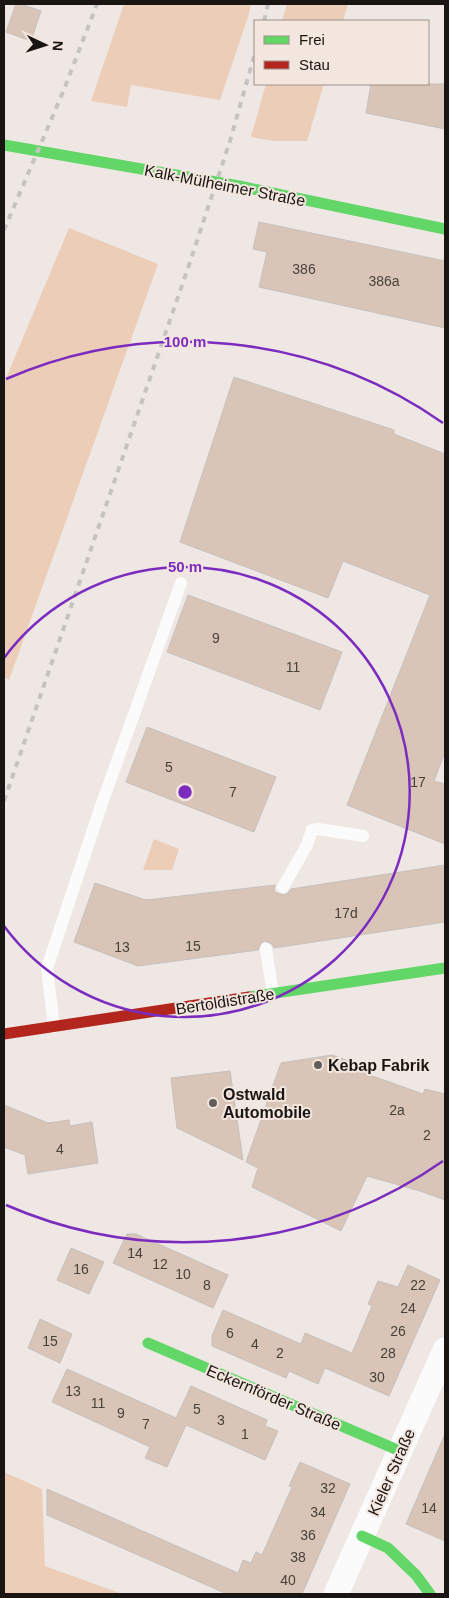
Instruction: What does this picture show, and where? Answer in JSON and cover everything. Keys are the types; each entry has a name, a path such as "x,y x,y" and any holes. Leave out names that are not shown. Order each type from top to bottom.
{"street":[{"name":"Kalk-Mülheimer Straße","path":"4,145 239,186 445,229"},
{"name":"Bertoldistraße","path":"4,1034 445,968"},
{"name":"Eckernförder Straße","path":"148,1343 400,1451"},
{"name":"Kieler Straße","path":"336,1594 445,1350"},
{"path":"362,1536 388,1548 416,1575 430,1594"}],"lane":[{"path":"54,1027 47,968 85,852 181,583"},
{"path":"283,887 307,845 312,830 318,829 363,836"},
{"path":"266,949 273,994"}],"shaded area":[{"path":"124,4 251,4 220,100 131,85 127,107 91,101"},
{"path":"287,4 348,4 343,20 282,20"},
{"path":"266,85 324,85 307,141 274,141 251,137"},
{"path":"69,228 158,264 9,680 4,677 4,383"},
{"path":"154,839 179,849 172,870 143,870"},
{"path":"4,1472 42,1489 45,1566 122,1594 4,1594"}],"building":[{"path":"16,4 41,11 31,41 6,32"},
{"path":"445,84 445,129 366,113 371,85"},
{"path":"259,222 445,261 445,328 259,287 267,252 253,249"},
{"path":"234,377 394,430 394,434 445,454 445,752 434,781 445,784 445,844 347,805 430,595 343,561 328,598 180,542"},
{"path":"188,595 342,652 320,710 167,652"},
{"path":"147,727 276,777 254,832 126,782"},
{"path":"445,865 445,922 274,948 272,944 265,941 261,943 258,950 138,966 74,942 95,883 146,900 275,885 274,892 284,895 291,889"},
{"path":"332,1055 369,1068 367,1074 423,1094 425,1089 445,1094 445,1200 367,1176 341,1231 252,1187 258,1168 246,1162 281,1063"},
{"path":"230,1071 243,1160 177,1128 171,1078"},
{"path":"4,1105 48,1123 69,1120 70,1126 92,1122 98,1163 28,1174 25,1155 4,1147"},
{"path":"127,1234 136,1234 228,1275 213,1308 113,1263"},
{"path":"71,1248 104,1262 89,1294 57,1280"},
{"path":"408,1265 440,1280 389,1396 325,1368 318,1384 289,1371 286,1378 212,1346 212,1336 223,1310 301,1344 305,1333 352,1353 372,1306 368,1304 378,1281 398,1287"},
{"path":"40,1319 72,1334 60,1363 28,1348"},
{"path":"67,1369 176,1418 191,1386 267,1420 265,1426 278,1431 265,1460 186,1425 167,1467 145,1458 150,1447 52,1402"},
{"path":"445,1434 445,1541 406,1524"},
{"path":"300,1462 350,1484 302,1594 227,1594 47,1515 47,1489 238,1573 243,1560 251,1563 256,1552 262,1555 292,1487 289,1486"}],"railway":[{"path":"4,230 63,92 97,4"},
{"path":"264,20 268,4"},
{"path":"4,801 188,268 230,141 254,57"}],"traffic: fast":[{"path":"4,145 239,186 445,229"},
{"path":"249,997 445,968"},
{"path":"148,1343 400,1451"},
{"path":"362,1536 388,1548 416,1575 430,1594"}],"traffic: jam":[{"path":"4,1034 249,997"}],"place":[{"name":"Kebap Fabrik","path":"318,1065"},
{"name":"Ostwald Automobile","path":"213,1103"}]}
